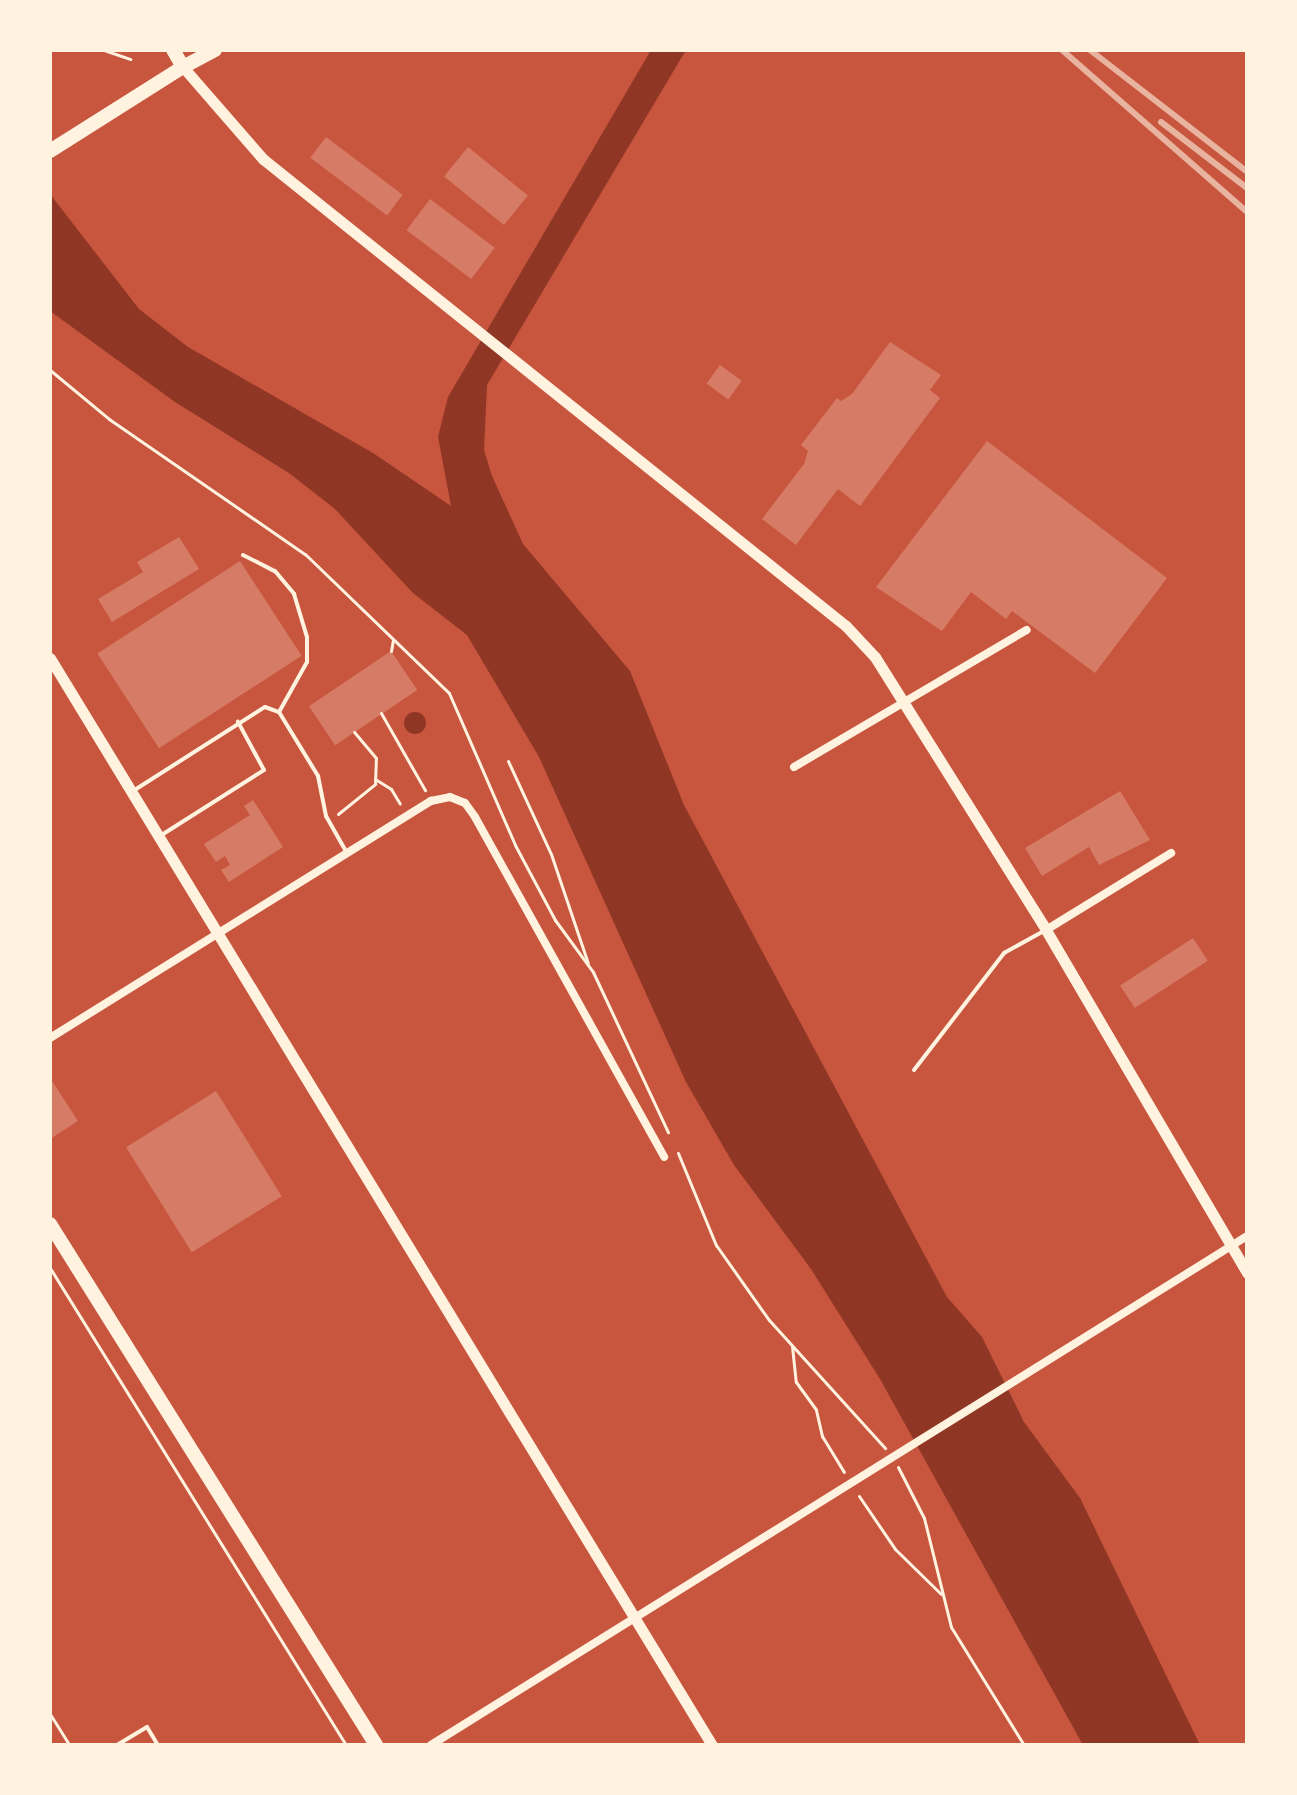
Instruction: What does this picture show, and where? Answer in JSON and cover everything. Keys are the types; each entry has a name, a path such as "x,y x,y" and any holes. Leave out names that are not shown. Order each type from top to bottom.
{"main road":[{"path":"173,50 183,67"},
{"path":"53,149 215,50"},
{"path":"50,1224 376,1745"}],"street":[{"path":"183,67 263,159 474,332 846,626 875,657 901,704 1046,930 1247,1273"},
{"path":"794,767 1027,630"},
{"path":"50,658 712,1745"},
{"path":"50,1038 432,800 450,797 465,803 475,817 664,1157"},
{"path":"1046,930 1171,853"},
{"path":"431,1745 1035,1372 1247,1236"}],"lane":[{"path":"243,555 275,571 294,594 307,637 307,662 279,712"},
{"path":"131,793 265,707 279,712 318,776 326,816 351,851"},
{"path":"158,837 264,770 238,722"},
{"path":"914,1070 1004,953 1046,930"},
{"path":"117,1745 147,1727 158,1745"}],"path":[{"path":"104,50 130,59"},
{"path":"391,651 393,640"},
{"path":"381,713 432,800"},
{"path":"351,851 336,815 359,800 375,779 376,758 354,732"},
{"path":"508,761 551,854 589,967"},
{"path":"375,779 391,789 407,816"},
{"path":"50,1268 346,1745"},
{"path":"50,1714 69,1745"}],"shaded area":[{"path":"651,50 686,50 487,385 484,450 492,476 523,544 630,671 684,805 947,1297 982,1337 1024,1422 1080,1498 1200,1745 1083,1745 880,1379 811,1269 734,1165 686,1082 539,757 467,635 413,593 335,509 289,473 175,402 50,311 50,194 139,309 188,347 373,453 451,506 438,437 448,397"},
{"path":"415,712 423,715 426,723 423,731 415,734 407,731 404,723 407,715"}],"building":[{"path":"326,137 403,195 387,216 310,158"},
{"path":"468,147 528,195 504,225 444,177"},
{"path":"430,199 495,248 471,279 407,230"},
{"path":"890,342 941,375 930,390 940,398 860,506 838,489 796,545 762,519 804,464 808,451 801,445 837,398 841,401 852,394"},
{"path":"720,365 742,381 728,399 706,384"},
{"path":"987,441 1167,578 1095,673 1012,611 1006,619 971,592 942,631 876,587"},
{"path":"179,537 199,569 112,622 98,599 143,572 137,562"},
{"path":"240,561 302,656 159,748 97,654"},
{"path":"391,651 417,690 335,745 309,706"},
{"path":"1120,791 1150,840 1099,865 1089,847 1042,876 1025,848"},
{"path":"253,800 283,847 229,882 221,870 230,865 225,856 216,862 204,844 250,815 244,806"},
{"path":"1193,938 1208,961 1135,1008 1120,985"},
{"path":"50,1078 78,1121 50,1139"},
{"path":"216,1091 282,1196 192,1252 126,1147"}],"railway":[{"path":"1062,50 1247,212"},
{"path":"1090,50 1247,172"},
{"path":"1161,122 1247,188"}]}
